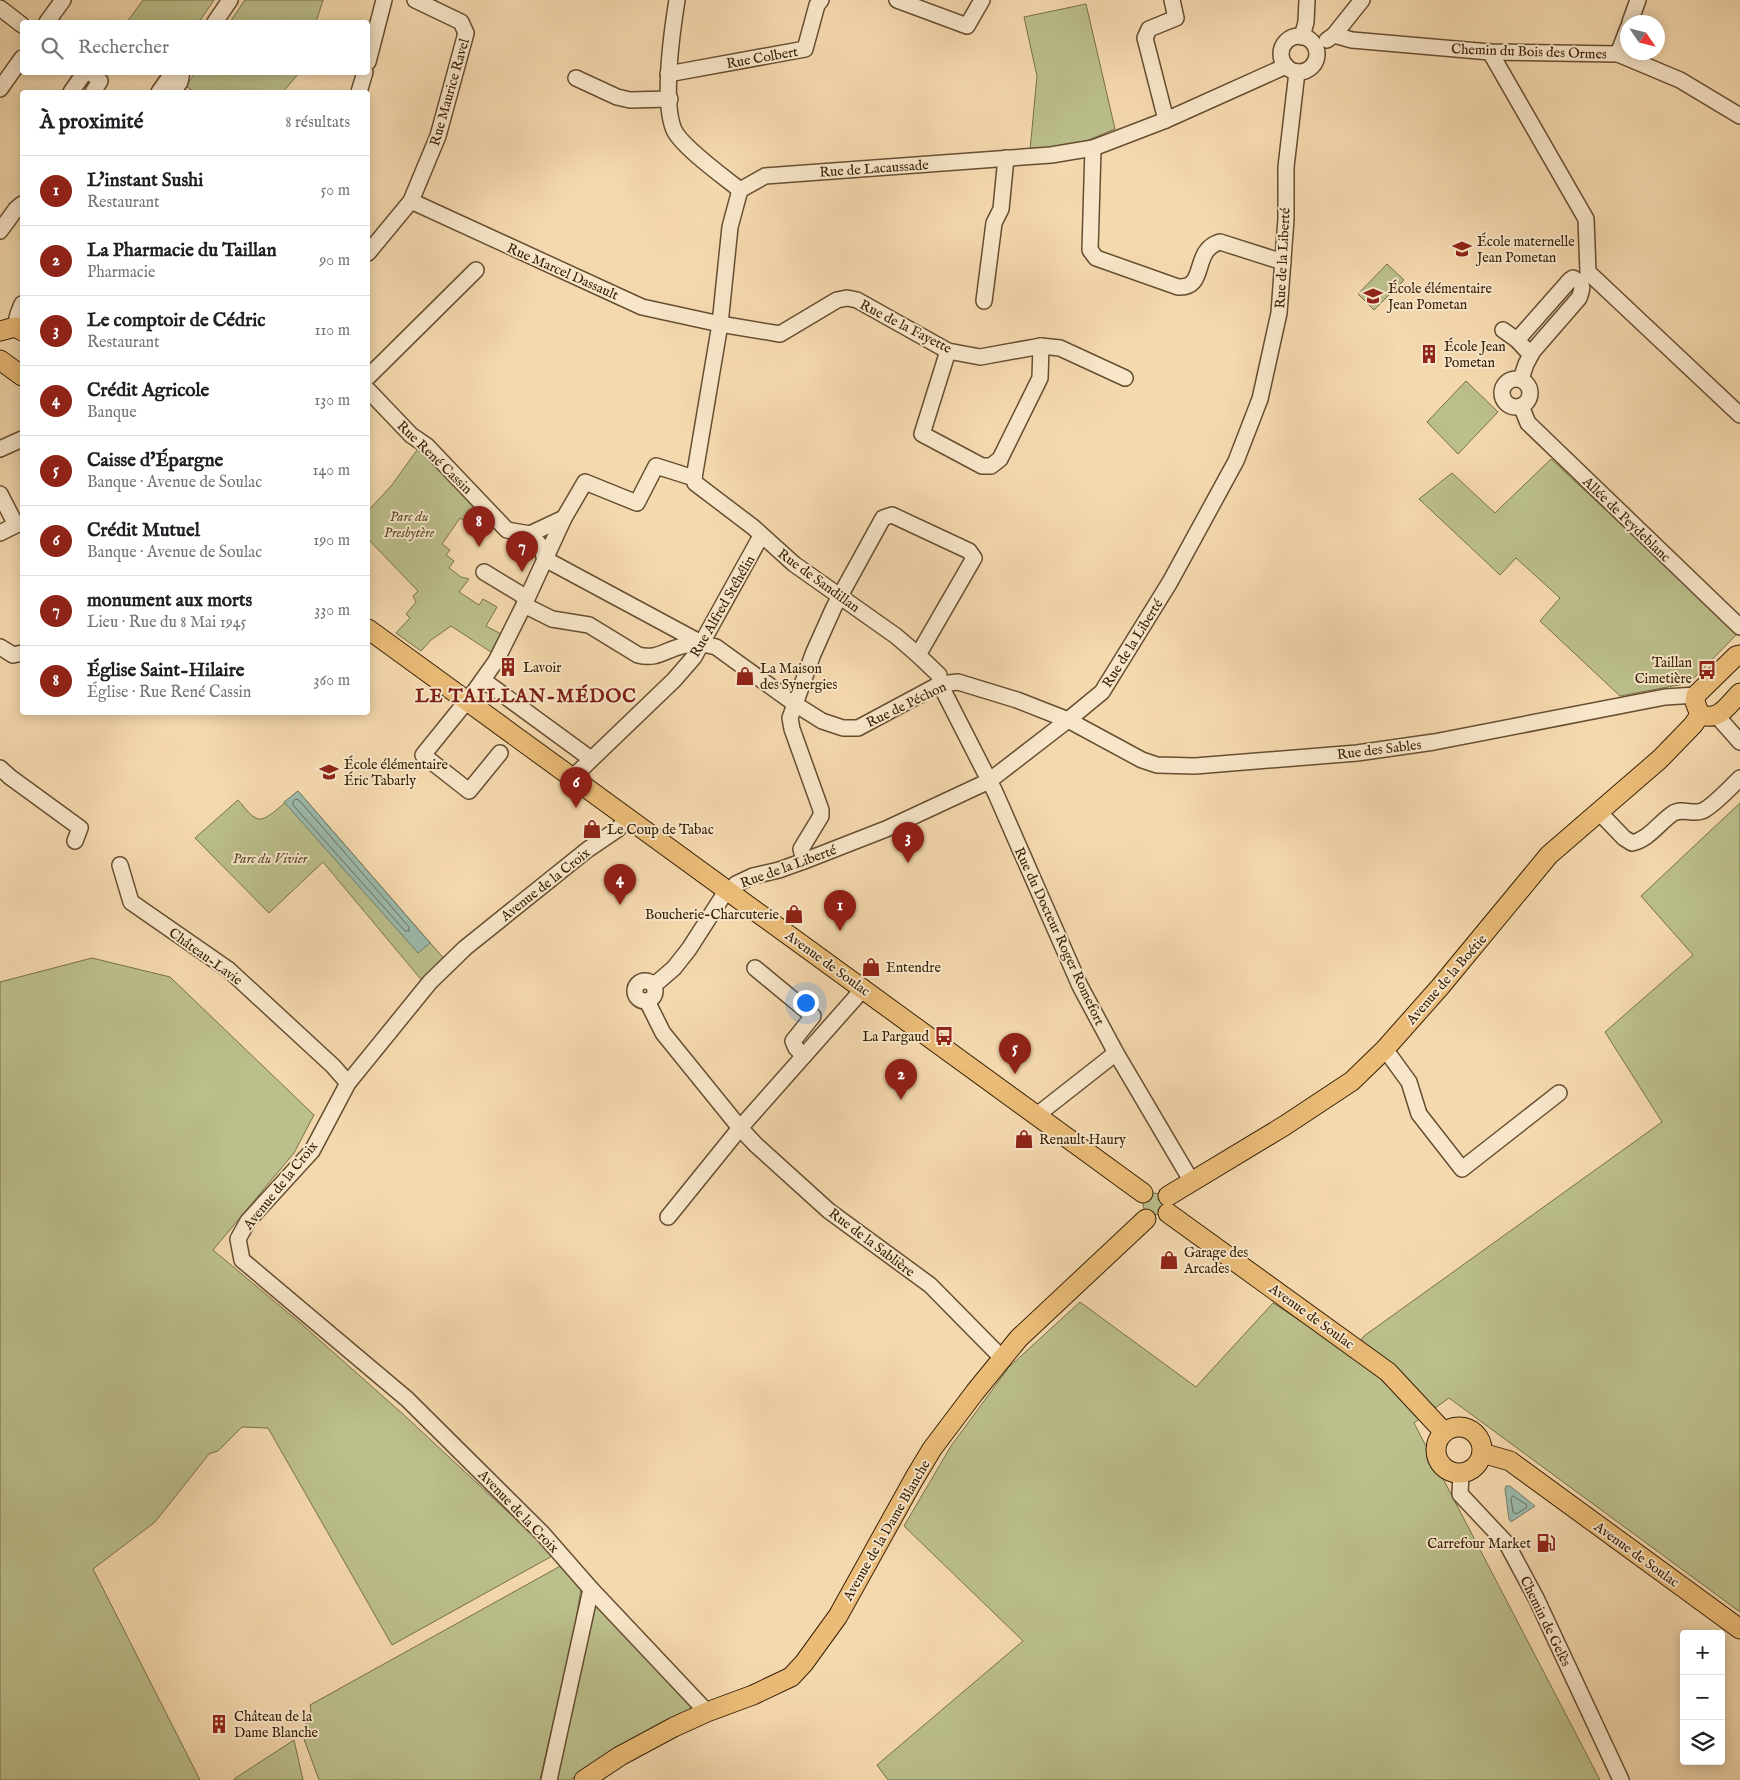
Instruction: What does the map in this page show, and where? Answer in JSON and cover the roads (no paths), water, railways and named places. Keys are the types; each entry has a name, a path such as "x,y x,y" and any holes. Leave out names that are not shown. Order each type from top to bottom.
{"main road":[{"path":"0,360 20,375"},
{"name":"Avenue de Soulac","path":"370,629 1143,1193"},
{"path":"1703,719 1696,702 1696,695 1736,656 1740,655"},
{"name":"Avenue de la Boétie","path":"1168,1204 1192,1182 1284,1126 1352,1081 1385,1049 1463,960 1549,855 1660,759 1703,719 1740,693"},
{"path":"1157,1188 1163,1191 1168,1204 1158,1221 1146,1219 1140,1214 1138,1209 1138,1202 1143,1193 1149,1189 1157,1188"},
{"name":"Avenue de Soulac","path":"1168,1204 1388,1372 1444,1432"},
{"name":"Avenue de la Dame Blanche","path":"584,1780 620,1756 674,1727 753,1695 791,1677 804,1663 838,1616 932,1449 1002,1358 1019,1338 1146,1219"},
{"path":"1456,1427 1464,1427 1478,1437 1482,1445 1482,1453 1477,1465 1461,1473 1449,1471 1443,1466 1437,1455 1436,1447 1444,1432 1456,1427"},
{"name":"Avenue de Soulac","path":"1482,1453 1510,1461 1740,1630"}],"street":[{"path":"48,20 62,0"},
{"path":"216,20 230,0"},
{"path":"370,54 384,0"},
{"name":"Rue Maurice Ravel","path":"370,252 411,202 438,136 466,34 461,22 415,0"},
{"path":"500,753 469,791 423,755 467,701 496,661 564,518 585,482 637,503 656,466 694,478 720,324 730,227 740,190 683,142 674,130 670,115 668,74 678,0"},
{"name":"Rue Colbert","path":"668,74 805,49 817,5 821,0"},
{"path":"897,0 967,26 982,0"},
{"path":"1166,120 1144,38 1148,29 1176,18 1172,0"},
{"path":"1302,37 1306,22 1307,0"},
{"path":"1316,48 1334,35 1362,0"},
{"path":"1633,15 1638,0"},
{"path":"0,8 20,24"},
{"name":"Chemin du Bois des Ormes","path":"1334,35 1352,40 1490,52 1618,54 1680,80 1740,116"},
{"path":"1302,37 1313,42 1316,48 1316,60 1313,66 1304,72 1292,69 1282,59 1284,46 1290,39 1302,37"},
{"path":"1618,54 1620,49"},
{"path":"1490,52 1586,219 1588,272 1740,415"},
{"path":"0,89 20,61"},
{"name":"Rue de Lacaussade","path":"740,190 766,176 1051,155 1093,148 1292,69"},
{"name":"Rue de la Liberté","path":"647,1001 653,998 655,994 653,984 674,968 690,950 723,896 736,884 753,876 779,870 804,861 886,829 989,781 1102,692 1170,582 1236,461 1260,399 1279,313 1286,219 1286,167 1292,69"},
{"path":"72,90 83,75"},
{"path":"93,75 100,81 94,90"},
{"path":"161,90 173,75"},
{"path":"174,90 180,82 181,75"},
{"path":"360,90 364,75"},
{"path":"576,78 617,98 630,100 670,99"},
{"path":"1093,148 1090,250 1096,258 1184,288 1194,282 1206,249 1220,242 1283,262"},
{"path":"984,301 994,223 1001,209 1006,158"},
{"name":"Rue Marcel Dassault","path":"411,202 642,307 720,324"},
{"path":"0,231 20,206"},
{"path":"370,375 476,270"},
{"path":"1518,340 1570,280 1573,278 1582,283 1583,288 1579,298 1531,355 1521,379"},
{"name":"Rue de la Fayette","path":"720,324 780,334 837,300 846,298 857,300 948,351 980,357 1041,346 1060,348 1125,378"},
{"path":"12,330 20,309"},
{"path":"1503,330 1518,340 1531,355"},
{"path":"948,351 922,434 982,466 991,466 1000,459 1040,378 1041,346"},
{"path":"1511,379 1521,379 1530,386 1531,394 1527,402 1521,406 1509,406 1503,400 1503,385 1511,379"},
{"name":"Rue René Cassin","path":"370,392 411,435 427,446 507,530 530,534"},
{"name":"Allée de Peydeblanc","path":"1521,406 1528,424 1740,627"},
{"path":"0,449 20,440"},
{"name":"Rue de Sandillan","path":"694,478 695,483 753,527 794,564 896,636 939,675 940,684"},
{"path":"0,494 16,525 0,533"},
{"path":"804,861 801,849 821,816 821,810 816,791 792,729 790,718 813,654 840,596 883,518 892,515 969,551 974,558 918,655"},
{"path":"545,559 540,545 530,534 564,518"},
{"name":"Rue Alfred Stéhélin","path":"572,778 674,680 694,658 762,536"},
{"name":"Rue de Péchon","path":"545,559 703,644 716,647 795,704 834,726 858,728 940,684 958,682 1017,700 1068,720"},
{"path":"484,572 552,619 589,625 638,656 655,657 682,646 703,644"},
{"path":"0,647 13,655 20,654"},
{"path":"483,680 591,759"},
{"name":"Rue du Docteur Roger Romefort","path":"940,684 996,792 1080,986 1116,1053 1192,1182"},
{"name":"Rue des Sables","path":"1068,720 1142,760 1158,765 1195,766 1367,752 1434,742 1665,697 1696,695"},
{"path":"1703,719 1740,742"},
{"path":"3,778 80,828 75,841"},
{"path":"1598,811 1624,838 1632,843 1637,842 1642,840 1674,812 1684,810 1695,813 1704,811 1740,778"},
{"name":"Avenue de la Croix","path":"628,818 618,829 587,850 465,948 421,993 348,1083 312,1151 248,1220 238,1239 242,1260 407,1399 542,1532 591,1588 708,1712"},
{"name":"Château-Lavie","path":"120,864 130,902 229,970 333,1066 348,1083"},
{"path":"755,968 813,1016 793,1041 796,1048 804,1056"},
{"path":"668,1217 740,1128 864,988"},
{"name":"Rue de la Sablière","path":"647,1001 663,1033 756,1145 829,1211 930,1285 1002,1358"},
{"path":"1385,1049 1409,1082 1419,1114 1462,1169 1559,1093"},
{"path":"1037,1115 1116,1053"},
{"name":"Chemin de Gelès","path":"1461,1473 1460,1494 1507,1544 1536,1598 1621,1780"},
{"path":"549,1780 591,1588"}],"water":[{"path":"298,791 430,943 418,953 284,802"},
{"path":"1506,1486 1510,1486 1535,1506 1511,1522 1509,1519"}],"place":[{"name":"École maternelle Jean Pometan","path":"1462,249"},
{"name":"École élémentaire Jean Pometan","path":"1373,296"},
{"name":"École Jean Pometan","path":"1429,354"},
{"name":"Église Saint-Hilaire","path":"479,547"},
{"name":"monument aux morts","path":"522,572"},
{"name":"Lavoir","path":"508,667"},
{"name":"Taillan Cimetière","path":"1707,670"},
{"name":"La Maison des Synergies","path":"745,676"},
{"name":"École élémentaire Éric Tabarly","path":"329,772"},
{"name":"Crédit Mutuel","path":"576,808"},
{"name":"Le Coup de Tabac","path":"592,829"},
{"name":"Le comptoir de Cédric","path":"908,863"},
{"name":"Crédit Agricole","path":"620,905"},
{"name":"Boucherie-Charcuterie","path":"794,914"},
{"name":"L'instant Sushi","path":"840,931"},
{"name":"Entendre","path":"871,967"},
{"name":"La Pargaud","path":"944,1036"},
{"name":"Caisse d'Épargne","path":"1015,1074"},
{"name":"La Pharmacie du Taillan","path":"901,1100"},
{"name":"Renault Haury","path":"1024,1139"},
{"name":"Garage des Arcades","path":"1169,1260"},
{"name":"Carrefour Market","path":"1546,1543"},
{"name":"Château de la Dame Blanche","path":"219,1724"}],"district":[{"name":"LE TAILLAN-MÉDOC","path":"526,695"}],"park label":[{"name":"Parc du Presbytère","path":"409,524"},
{"name":"Parc du Vivier","path":"270,858"}]}
